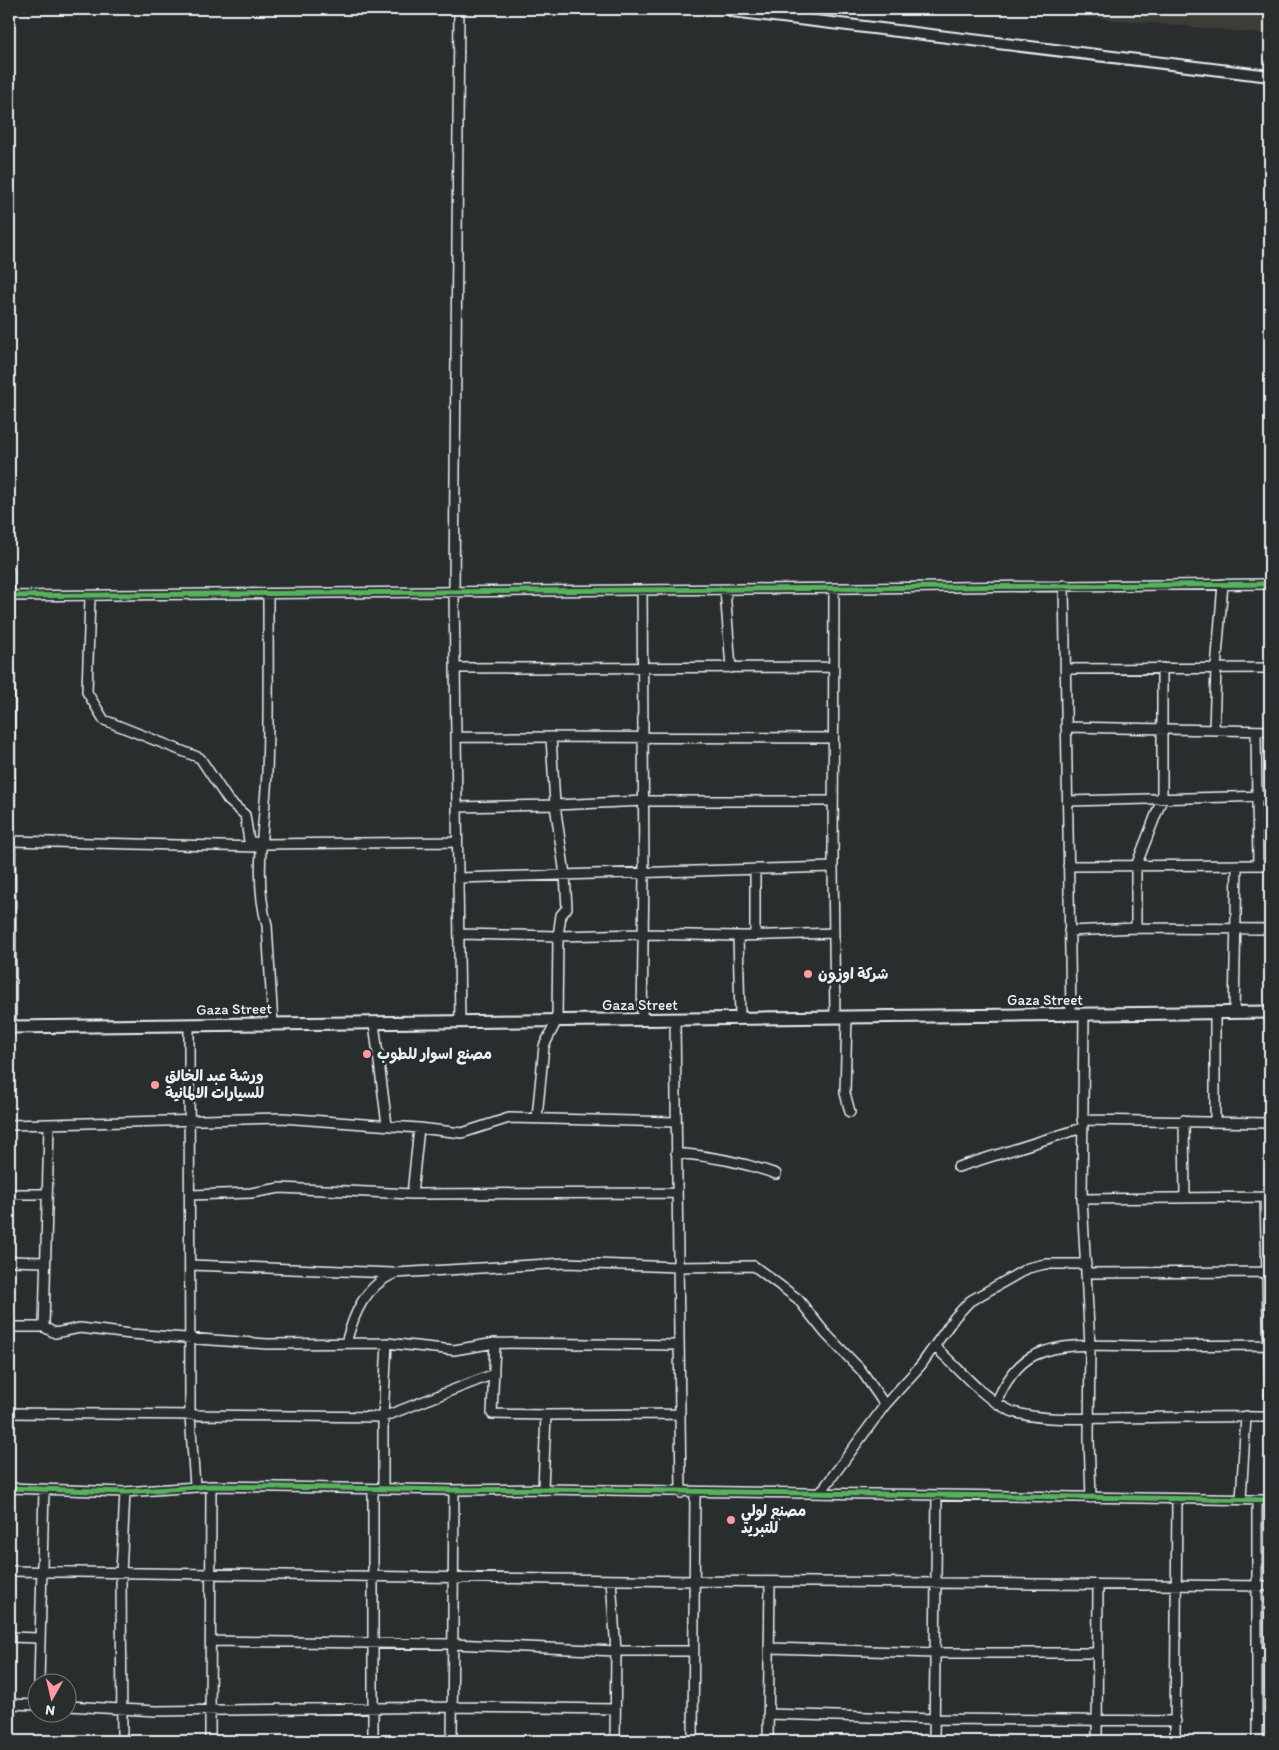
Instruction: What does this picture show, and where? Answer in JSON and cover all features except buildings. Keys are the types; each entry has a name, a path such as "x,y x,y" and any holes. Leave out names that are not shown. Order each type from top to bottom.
{"main road":[{"name":"Gaza Street","path":"10,1027 1071,1014 1084,1016 1270,1012"}],"street":[{"path":"459,9 454,592 460,1021"},
{"path":"732,11 1270,76"},
{"path":"9,571 10,1027"},
{"path":"1214,730 1216,668 1223,584"},
{"path":"9,596 1270,584"},
{"path":"1064,585 1071,1014"},
{"path":"834,588 832,867 834,933 845,1093 850,1112"},
{"path":"642,590 644,737 642,1020"},
{"path":"725,590 731,668"},
{"path":"268,594 269,696 261,875 263,909 267,925 273,1024"},
{"path":"90,596 87,692 104,720 200,758 228,800 245,815 249,841 262,846"},
{"path":"455,668 833,667"},
{"path":"1065,668 1270,668"},
{"path":"1136,928 1136,866 1162,799 1162,668"},
{"path":"1066,728 1270,731"},
{"path":"1256,731 1258,865"},
{"path":"456,737 833,738"},
{"path":"537,1117 544,1046 557,1020 558,936 560,915 567,908 551,737"},
{"path":"1068,801 1270,796"},
{"path":"457,807 644,801 833,801"},
{"path":"10,841 262,846 457,842"},
{"path":"1234,1012 1237,865"},
{"path":"1068,866 1270,865"},
{"path":"458,878 832,867"},
{"path":"754,935 755,869"},
{"path":"1069,931 1136,928 1270,929"},
{"path":"459,934 738,936 834,933"},
{"path":"738,936 740,1018"},
{"path":"1215,1013 1215,1120"},
{"path":"1084,1016 1082,1199 1090,1346 1089,1439 1091,1498"},
{"path":"675,1020 681,1493"},
{"path":"374,1022 387,1125"},
{"path":"189,1025 190,1416 195,1486"},
{"path":"9,1125 296,1118 462,1133 509,1118 537,1117 566,1120 675,1122"},
{"path":"1184,1120 1185,1198"},
{"path":"958,1166 1082,1124 1184,1120 1270,1123"},
{"path":"44,1327 44,1262 49,1125"},
{"path":"412,1194 419,1128"},
{"path":"676,1153 714,1157 750,1165 776,1174"},
{"path":"190,1195 251,1193 280,1188 412,1194 677,1193"},
{"path":"9,1194 46,1194"},
{"path":"1082,1199 1185,1198 1268,1194 1270,1399"},
{"path":"9,1261 44,1262"},
{"path":"190,1265 395,1273 566,1263 678,1267 746,1265 760,1269 798,1299 825,1333 861,1370 885,1406"},
{"path":"821,1492 885,1406 935,1347 955,1317 970,1301 1028,1268 1045,1264 1087,1269 1269,1272"},
{"path":"346,1343 353,1316 362,1301 381,1280 395,1273"},
{"path":"9,1328 44,1327 55,1333 80,1328 267,1344 387,1343 454,1350 494,1343 679,1345"},
{"path":"383,1489 383,1417 387,1343"},
{"path":"494,1343 492,1414 680,1414"},
{"path":"997,1401 1003,1388 1015,1372 1034,1356 1054,1349 1090,1346 1270,1345"},
{"path":"935,1347 955,1364 973,1385 1007,1409 1020,1414 1064,1419 1270,1416"},
{"path":"9,1413 383,1417 494,1374"},
{"path":"543,1489 546,1415"},
{"path":"1241,1499 1246,1416"},
{"path":"9,1488 125,1492 195,1486 454,1490 543,1489 681,1493 821,1492 937,1496 1270,1500"},
{"path":"210,1741 212,1486"},
{"path":"373,1489 371,1577 373,1741"},
{"path":"39,1672 44,1490"},
{"path":"452,1741 454,1490"},
{"path":"122,1741 121,1573 125,1492"},
{"path":"693,1741 695,1492"},
{"path":"934,1741 937,1496"},
{"path":"1175,1741 1177,1499"},
{"path":"1257,1500 1257,1741"},
{"path":"9,1571 694,1582 1270,1586"},
{"path":"612,1580 616,1651 615,1741"},
{"path":"768,1741 771,1648 770,1582"},
{"path":"1097,1741 1096,1653 1098,1586"},
{"path":"9,1637 40,1638"},
{"path":"211,1641 453,1644 616,1651 694,1651"},
{"path":"771,1648 935,1653 1096,1653"},
{"path":"1257,1652 1270,1652"},
{"path":"9,1704 28,1705"},
{"path":"78,1707 209,1710 452,1707 615,1709"},
{"path":"769,1714 934,1719 1176,1720"},
{"path":"1257,1720 1270,1721"}],"shaded area":[{"path":"998,9 1270,9 1270,34"}],"cycle path":[{"path":"9,596 1270,584"},
{"path":"9,1488 125,1492 211,1486 454,1490 543,1489 1270,1500"}],"place":[{"name":"شركة اوزون","path":"808,974"},
{"name":"مصنع اسوار للطوب","path":"367,1054"},
{"name":"ورشة عبد الخالق للسيارات الالمانية","path":"155,1085"},
{"name":"مصنع لولي للتبريد","path":"731,1520"}]}
